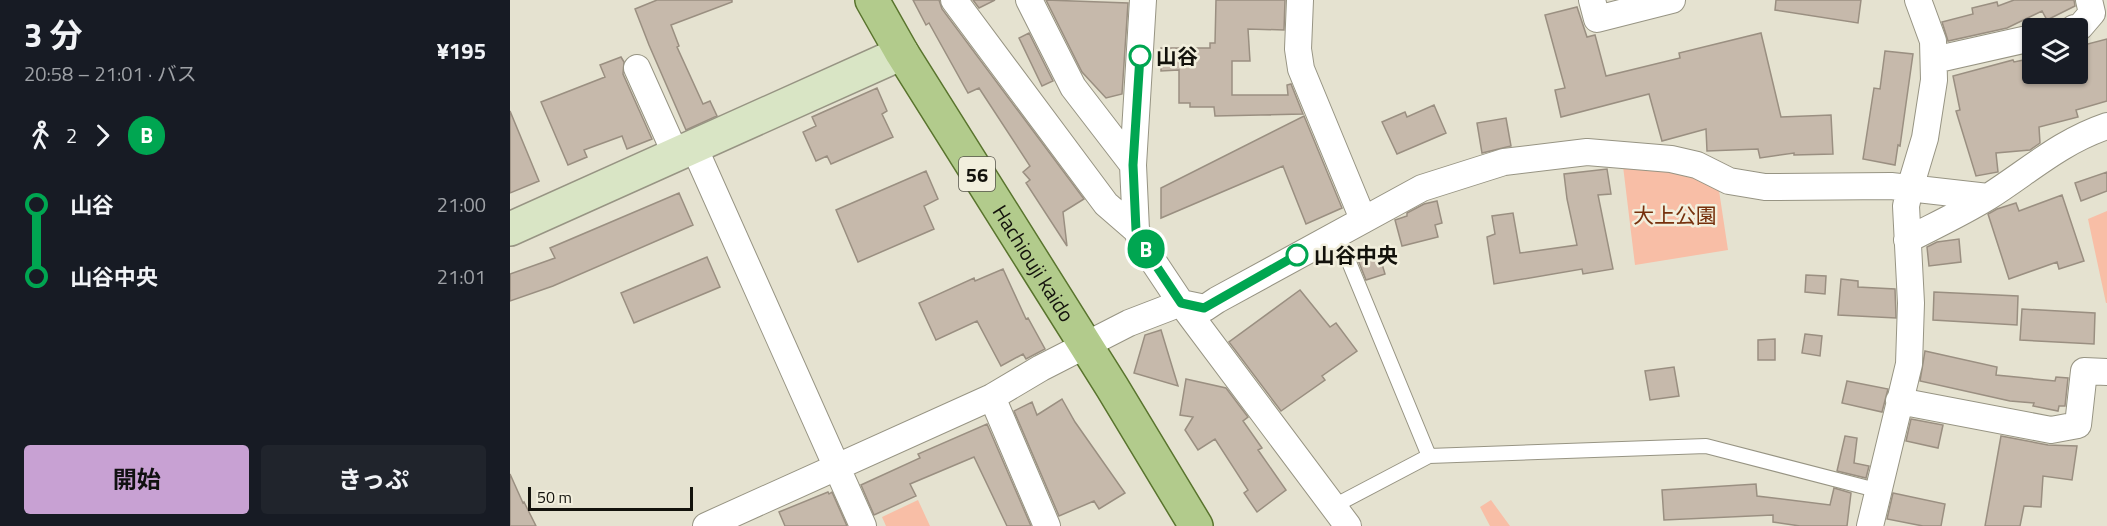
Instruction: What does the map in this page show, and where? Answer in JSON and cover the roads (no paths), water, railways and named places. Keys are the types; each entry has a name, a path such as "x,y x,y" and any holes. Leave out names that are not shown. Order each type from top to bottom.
{"main road":[{"name":"Hachiouji kaido","path":"872,0 902,53 1196,526"}],"street":[{"path":"954,0 1106,204 1136,230 1181,303 1341,516"},
{"path":"1029,0 1073,87 1133,165"},
{"path":"1136,230 1133,165 1143,0"},
{"path":"1300,0 1298,49 1301,69 1364,219"},
{"path":"1592,0 1597,19 1672,0"},
{"path":"1870,526 1909,364 1911,303 1906,206 1924,138 1934,80 1933,41 1918,0"},
{"path":"2088,18 2092,13 2089,0"},
{"path":"1934,60 2022,40"},
{"path":"510,229 902,53"},
{"path":"637,68 685,151 837,467 863,526"},
{"path":"1907,240 1988,197 2031,166 2084,134 2107,126"},
{"path":"706,526 992,397 1041,368 1129,323 1181,303 1204,308 1422,188 1504,162 1587,152 1671,159 1697,165 1729,181 1765,187 1910,188 1988,197"},
{"path":"1899,401 2051,430 2078,425 2084,372 2107,372"},
{"path":"992,397 1047,526"}],"lane":[{"path":"1337,233 1429,456"},
{"path":"1341,516 1429,456 1707,446 1880,491"}],"place":[{"name":"山谷","path":"1140,56"},
{"name":"山谷中央","path":"1297,255"}],"park label":[{"name":"大上公園","path":"1675,215"}]}
